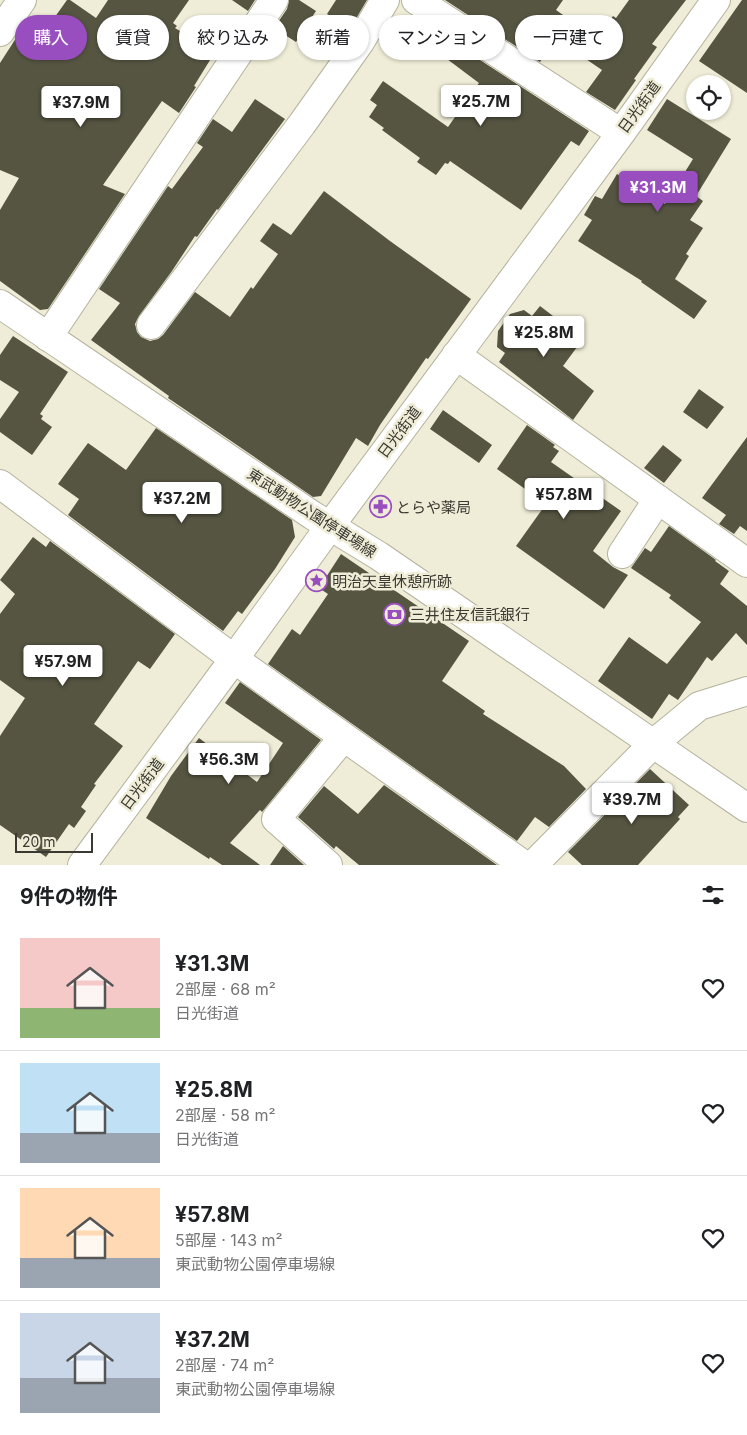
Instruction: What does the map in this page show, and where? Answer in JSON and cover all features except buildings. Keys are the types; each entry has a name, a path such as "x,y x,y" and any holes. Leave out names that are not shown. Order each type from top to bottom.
{"street":[{"path":"0,32 22,0"},
{"path":"48,337 274,0"},
{"path":"151,325 302,124 360,42 386,0"},
{"path":"416,0 621,133"},
{"name":"日光街道","path":"82,865 621,133 716,0"},
{"name":"東武動物公園停車場線","path":"0,304 330,526 379,556 747,808"},
{"path":"456,355 658,500 744,554"},
{"path":"0,484 234,659 524,865"},
{"path":"622,554 658,500"},
{"path":"533,865 654,744 698,706 747,690"},
{"path":"328,865 276,819 344,738"}],"place":[{"name":"とらや薬局","path":"380,507"},
{"name":"明治天皇休憩所跡","path":"316,581"},
{"name":"三井住友信託銀行","path":"394,614"}]}
